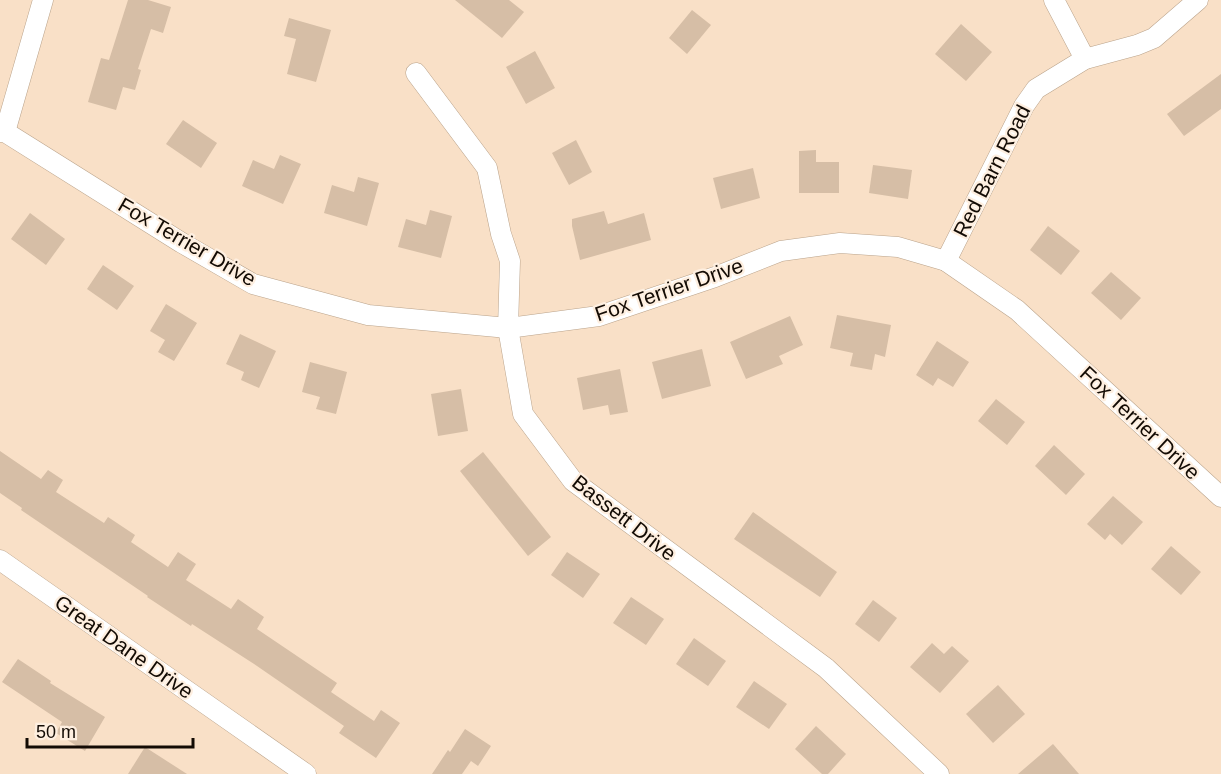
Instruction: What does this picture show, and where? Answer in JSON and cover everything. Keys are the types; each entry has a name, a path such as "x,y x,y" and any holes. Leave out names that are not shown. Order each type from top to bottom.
{"street":[{"path":"2,132 43,0"},
{"path":"1054,0 1085,59"},
{"name":"Red Barn Road","path":"946,261 1024,106 1036,89 1085,59 1154,38 1198,0"},
{"name":"Bassett Drive","path":"416,73 487,168 501,234 510,261 508,328 523,414 573,481 826,668 939,774"},
{"name":"Fox Terrier Drive","path":"2,132 253,284 368,315 508,328 599,316 715,277 781,251 840,243 898,247 946,261 1017,310 1221,497"},
{"name":"Great Dane Drive","path":"0,560 306,774"}],"building":[{"path":"128,0 148,0 171,7 163,33 151,29 138,69 141,70 135,90 123,87 116,110 88,102 101,58 109,60"},
{"path":"455,0 509,0 524,12 502,38"},
{"path":"692,10 711,25 687,54 669,38"},
{"path":"289,18 331,30 316,82 287,74 296,39 284,36"},
{"path":"961,24 992,52 966,81 935,54"},
{"path":"535,51 555,88 526,104 506,67"},
{"path":"1221,74 1221,109 1184,136 1167,114"},
{"path":"183,120 217,143 201,168 166,144"},
{"path":"576,140 592,172 569,185 552,153"},
{"path":"816,150 816,162 839,162 839,193 799,193 799,151"},
{"path":"280,155 301,164 283,204 242,186 253,160 274,169"},
{"path":"873,165 912,170 908,199 869,193"},
{"path":"753,168 760,198 721,209 713,178"},
{"path":"358,177 379,183 367,226 324,213 332,185 354,192"},
{"path":"430,210 452,216 441,258 398,247 406,219 426,225"},
{"path":"604,211 608,224 644,213 651,240 580,260 572,219"},
{"path":"30,213 65,239 46,265 11,239"},
{"path":"1048,226 1080,251 1061,275 1030,250"},
{"path":"103,265 134,286 117,310 87,289"},
{"path":"1111,272 1141,298 1121,320 1091,293"},
{"path":"166,304 197,323 174,361 158,352 165,340 150,331"},
{"path":"837,315 891,325 885,357 875,354 872,370 850,366 853,353 830,348"},
{"path":"790,316 803,345 779,356 783,364 746,379 730,342"},
{"path":"240,334 276,351 259,388 241,380 244,372 226,364"},
{"path":"937,341 969,362 953,387 938,378 933,386 916,375"},
{"path":"702,349 711,386 662,399 652,362"},
{"path":"310,362 347,372 336,414 316,409 320,397 302,392"},
{"path":"620,369 628,412 610,415 608,405 583,410 577,378"},
{"path":"461,389 468,431 438,436 431,394"},
{"path":"996,399 1025,422 1007,445 978,421"},
{"path":"1054,445 1085,474 1066,495 1035,466"},
{"path":"0,451 41,479 48,470 63,480 56,492 104,523 108,517 135,535 131,542 168,567 178,552 196,564 186,580 231,609 238,599 264,617 257,629 337,683 331,692 374,721 381,710 400,723 376,758 339,733 344,726 257,666 147,597 0,493"},
{"path":"483,452 551,537 528,556 460,471"},
{"path":"1113,496 1143,522 1122,545 1110,534 1105,540 1087,524"},
{"path":"753,512 837,572 820,597 734,539"},
{"path":"1171,546 1201,572 1181,595 1151,569"},
{"path":"567,552 600,574 583,598 551,575"},
{"path":"631,597 664,619 646,645 613,623"},
{"path":"873,600 897,618 879,642 855,624"},
{"path":"694,638 726,661 708,686 676,664"},
{"path":"932,643 944,654 952,646 969,661 940,693 910,667"},
{"path":"18,659 51,681 50,683 105,717 85,751 56,733 62,722 2,682"},
{"path":"754,681 787,704 769,729 736,707"},
{"path":"998,685 1025,714 993,743 966,714"},
{"path":"816,726 846,754 828,774 822,774 795,749"},
{"path":"465,729 491,746 478,766 471,761 462,774 432,774 448,750 450,752"},
{"path":"1053,744 1079,774 1018,774"},
{"path":"145,747 187,774 128,774"}]}
